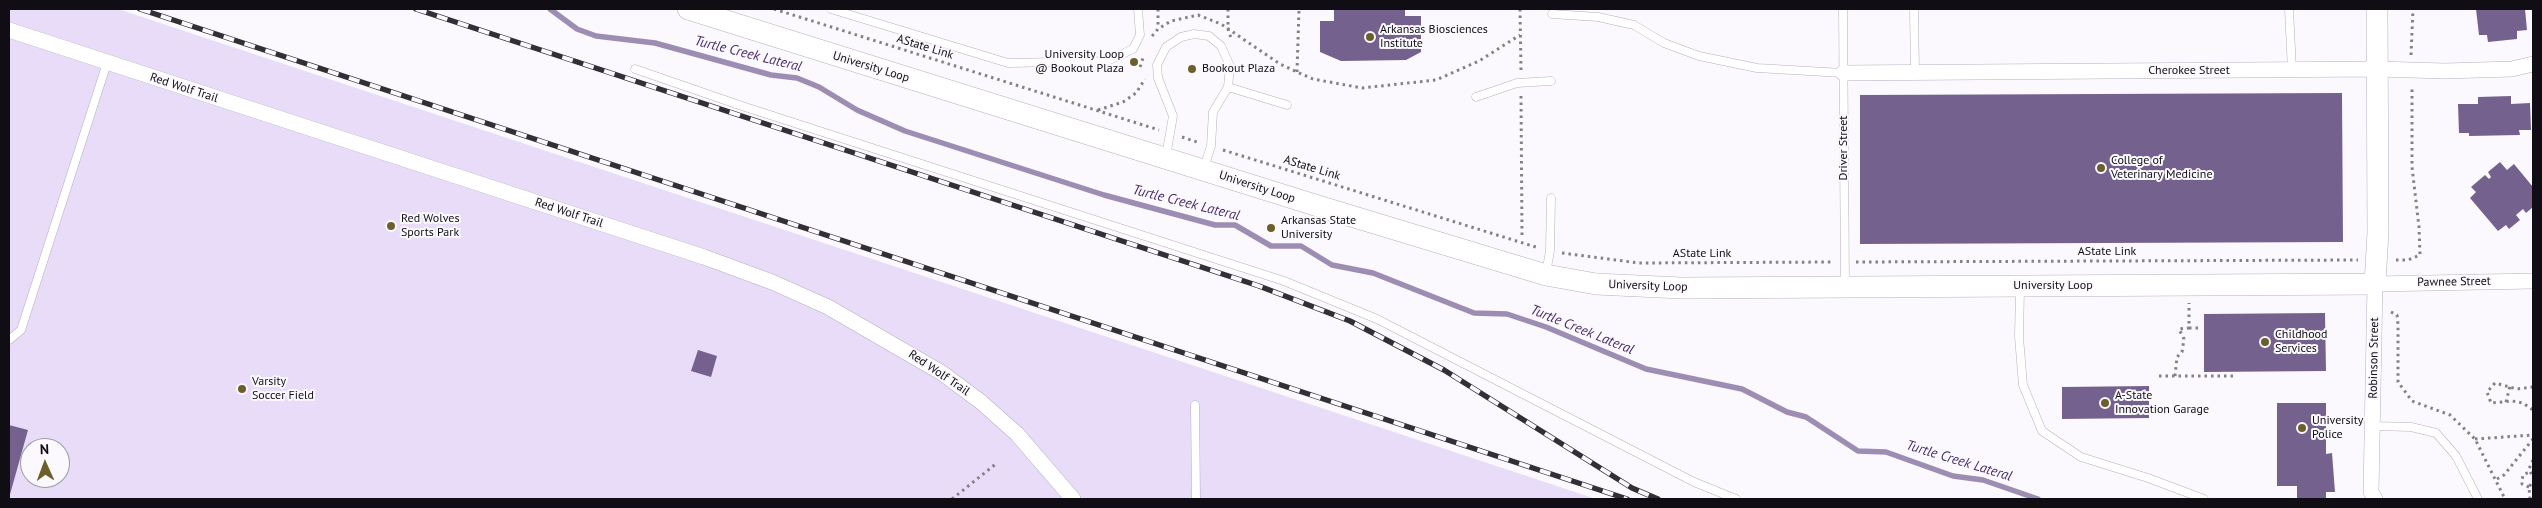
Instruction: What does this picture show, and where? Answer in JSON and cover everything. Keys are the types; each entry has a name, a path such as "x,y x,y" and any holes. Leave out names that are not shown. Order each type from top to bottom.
{"street":[{"name":"University Loop","path":"688,9 1546,275 1596,284 1672,288 2375,284"},
{"path":"2375,284 2377,9"},
{"name":"Red Wolf Trail","path":"9,30 704,257 772,282 820,303 942,373 981,402 1017,434 1073,499"},
{"name":"Cherokee Street","path":"1843,73 2512,69 2533,64"},
{"name":"Pawnee Street","path":"2375,284 2533,281"},
{"name":"Robinson Street","path":"2373,496 2372,426 2375,284"}],"lane":[{"path":"831,9 1008,63 1107,61 1133,49 1140,35 1138,9"},
{"name":"Driver Street","path":"1843,9 1845,288"},
{"path":"1914,9 1915,73"},
{"path":"2289,9 2292,70"},
{"path":"1552,14 1598,17 1634,25 1664,43 1700,56 1747,66 1843,73"},
{"path":"1165,158 1173,116 1158,78 1157,65 1166,48 1180,37 1194,34 1209,36 1221,46 1230,66 1228,87 1213,112 1211,146 1203,170"},
{"path":"9,340 21,330 107,63"},
{"path":"636,69 751,110 1284,281 1377,319 1694,482 1736,499"},
{"path":"1476,96 1517,83 1552,81"},
{"path":"1228,87 1287,105"},
{"path":"1546,275 1550,251 1551,198"},
{"path":"2020,286 2019,337 2023,385 2042,431 2081,456 2204,499"},
{"path":"1195,405 1196,499"},
{"path":"2372,426 2411,427 2436,433 2456,456 2478,499"}],"path":[{"name":"AState Link","path":"774,9 1550,251 1639,263 2408,260 2420,255 2419,227 2412,167 2413,9"},
{"path":"1157,36 1158,9"},
{"path":"1227,38 1233,43 1228,29 1228,9"},
{"path":"1297,72 1299,9"},
{"path":"1520,9 1521,71"},
{"path":"1149,40 1158,29 1171,21 1198,15 1228,29 1280,64 1297,72 1313,79 1362,88 1436,80 1479,61 1520,35"},
{"path":"1140,67 1146,49"},
{"path":"1097,110 1113,106 1136,93 1145,79 1147,70"},
{"path":"1521,96 1522,235"},
{"path":"1226,146 1229,152"},
{"path":"2189,298 2189,328"},
{"path":"2385,308 2397,315 2398,382 2412,402 2450,415 2475,439 2506,499"},
{"path":"2175,376 2177,357 2182,352 2184,339 2179,329 2200,328"},
{"path":"2159,376 2236,376"},
{"path":"2533,387 2517,389 2495,383 2487,392 2491,403 2523,403 2533,410"},
{"path":"2506,402 2510,386"},
{"path":"2475,439 2533,436"},
{"path":"2496,479 2504,475 2518,455 2533,439"},
{"path":"2533,460 2529,466 2533,477"},
{"path":"952,499 997,464"},
{"path":"2529,487 2522,482 2523,476 2530,472"},
{"path":"2530,499 2529,487 2533,481"}],"shaded area":[{"name":"Red Wolves Sports Park","path":"9,9 118,9 1596,499 9,499"}],"building":[{"name":"Arkansas Biosciences Institute","path":"1334,9 1405,9 1405,16 1421,16 1421,52 1406,60 1341,61 1320,52 1320,21 1334,21"},
{"path":"2476,9 2525,9 2527,30 2517,31 2517,39 2488,42 2487,35 2479,35"},
{"name":"College of Veterinary Medicine","path":"2342,93 2343,242 1860,244 1860,95"},
{"path":"2511,96 2511,104 2530,103 2531,130 2519,130 2520,135 2469,136 2469,133 2459,133 2458,104 2478,104 2478,97"},
{"path":"2500,162 2507,170 2514,164 2533,187 2533,207 2526,213 2523,209 2516,215 2520,220 2509,229 2506,225 2498,231 2470,198 2476,192 2471,187 2485,175 2489,179 2491,177 2488,172"},
{"name":"Childhood Services","path":"2325,313 2326,371 2204,372 2204,314"},
{"path":"698,350 717,356 711,377 691,371"},
{"name":"A-State Innovation Garage","path":"2149,386 2149,418 2062,419 2062,387"},
{"name":"University Police","path":"2277,403 2326,403 2326,454 2332,453 2335,492 2326,492 2326,499 2297,499 2297,486 2277,486"},
{"path":"9,425 28,430 26,438 20,438 20,459 9,498"}],"waterway":[{"name":"Turtle Creek Lateral","path":"550,9 577,29 596,36 655,43 771,75 797,78 819,87 857,110 905,131 1104,195 1215,225 1235,225 1271,246 1301,246 1332,265 1373,273 1474,313 1507,314 1546,327 1646,369 1742,389 1787,412 1806,417 1858,451 1886,452 1953,476 1983,480 2038,499"}],"railway":[{"path":"140,9 1627,499"},
{"path":"416,9 1259,286 1350,321 1444,370 1632,488 1658,499"}],"place":[{"name":"Arkansas Biosciences Institute","path":"1370,37"},
{"name":"University Loop @ Bookout Plaza","path":"1134,62"},
{"name":"Bookout Plaza","path":"1192,69"},
{"name":"College of Veterinary Medicine","path":"2101,168"},
{"name":"Red Wolves Sports Park","path":"391,226"},
{"name":"Arkansas State University","path":"1271,228"},
{"name":"Childhood Services","path":"2265,342"},
{"name":"Varsity Soccer Field","path":"242,389"},
{"name":"A-State Innovation Garage","path":"2105,403"},
{"name":"University Police","path":"2302,428"}]}
